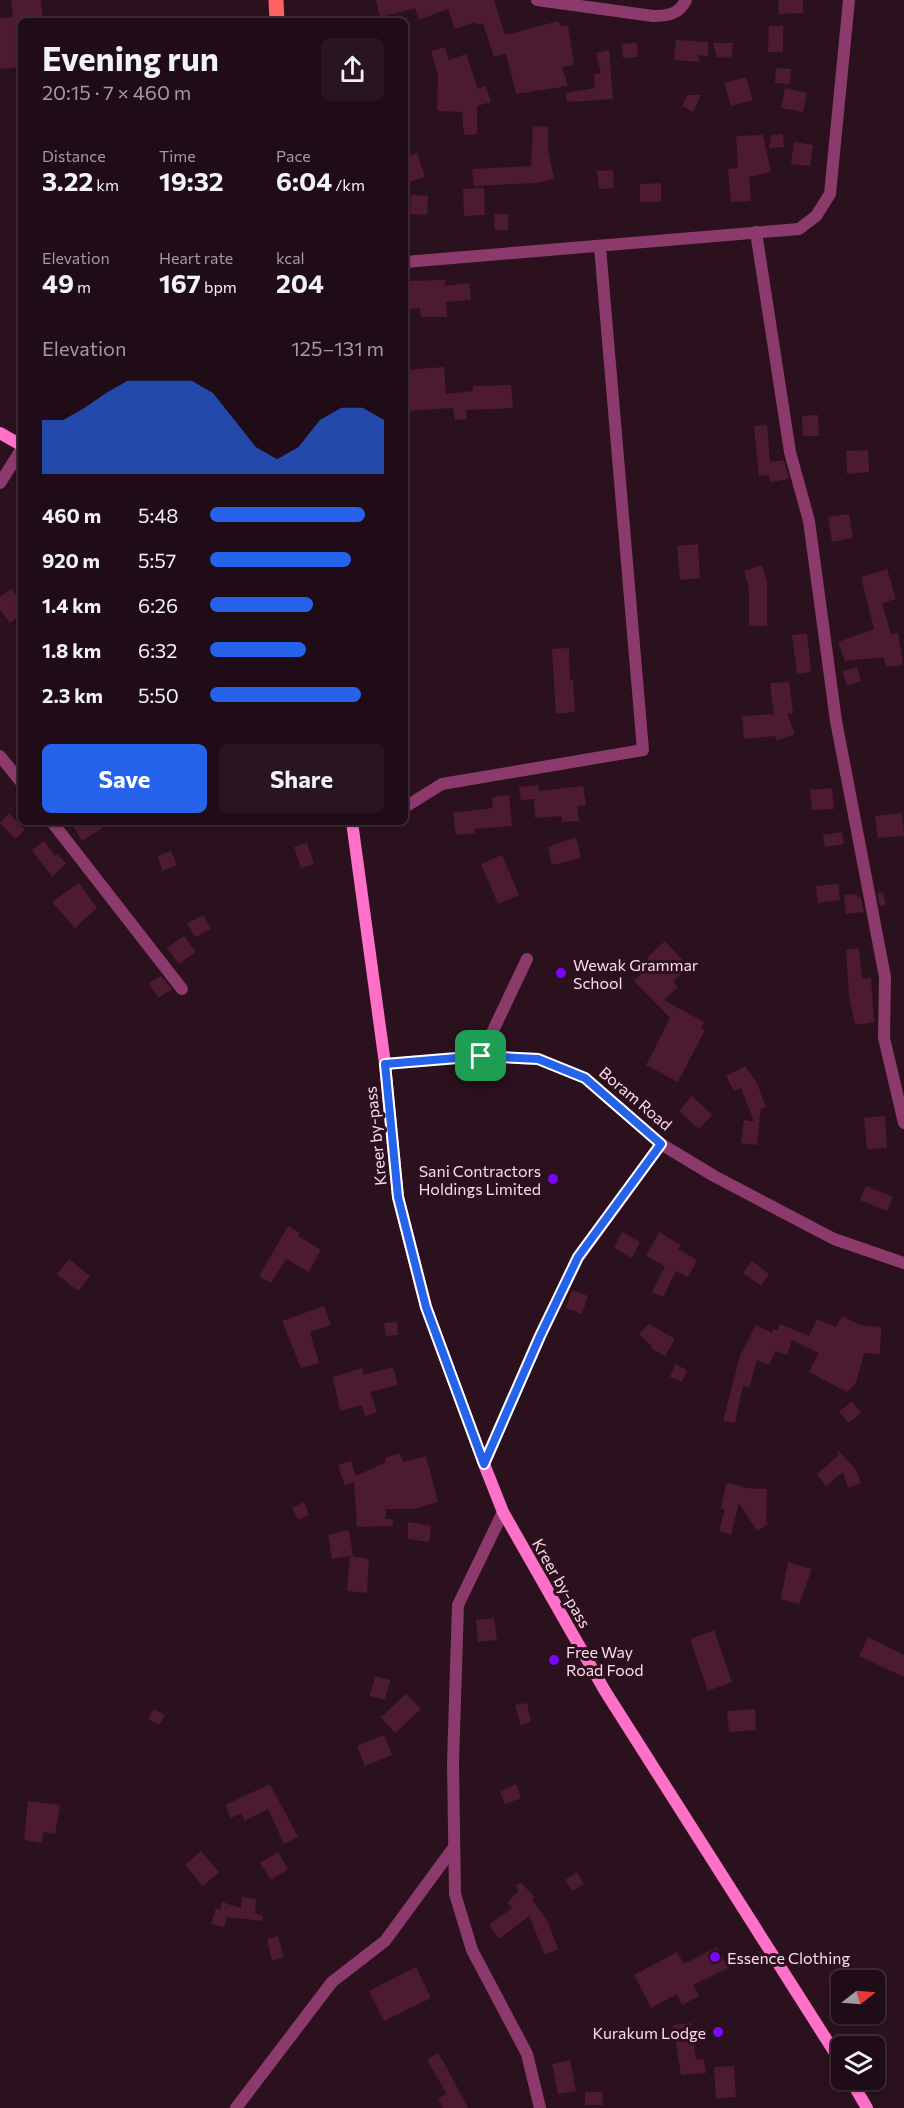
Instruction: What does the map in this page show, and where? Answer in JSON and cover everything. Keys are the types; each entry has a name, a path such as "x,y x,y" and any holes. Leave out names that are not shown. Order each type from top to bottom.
{"main road":[{"path":"276,0 277,18"},
{"path":"0,433 18,443"},
{"path":"352,825 385,1064"},
{"name":"Kreer by-pass","path":"385,1064 398,1197 426,1307 503,1512 605,1691 831,2047"},
{"path":"856,2090 867,2108"}],"street":[{"path":"537,0 653,16 669,16 683,7 686,0"},
{"path":"408,262 799,229 816,216 830,194 849,0"},
{"path":"756,232 790,452 809,521 836,721 885,977 884,1038 904,1123"},
{"path":"408,805 442,784 643,750 600,247"},
{"path":"0,483 18,455"},
{"path":"0,756 18,778"},
{"path":"54,825 182,989"},
{"path":"481,1056 527,959"},
{"name":"Boram Road","path":"385,1064 481,1056 538,1059 585,1078 661,1144 714,1176 834,1239 904,1263"},
{"path":"484,1464 540,1336 578,1257 661,1144"},
{"path":"503,1512 458,1605 453,1763 454,1894 472,1950 527,2054 540,2108"},
{"path":"236,2108 332,1982 385,1941 454,1847"}],"building":[{"path":"11,0 41,0 43,18 18,18 18,67 0,69 0,18 13,17"},
{"path":"376,0 494,0 505,35 559,21 560,26 568,25 574,65 562,67 568,86 516,94 506,53 494,57 483,23 477,25 476,22 455,29 448,9 419,20 415,8 380,17"},
{"path":"778,0 803,0 803,13 779,14"},
{"path":"769,26 783,26 783,52 768,52"},
{"path":"676,40 708,42 708,56 699,55 699,62 674,60"},
{"path":"637,43 638,57 623,58 622,44"},
{"path":"713,43 733,43 731,58 717,57"},
{"path":"445,47 449,60 466,54 478,89 486,86 491,102 477,106 477,134 464,135 462,112 437,111 438,74 431,51"},
{"path":"609,50 613,99 567,102 566,93 595,88 594,74 601,74 596,53"},
{"path":"776,68 791,69 790,84 775,83"},
{"path":"746,77 753,100 731,106 724,83"},
{"path":"785,88 807,93 803,112 781,108"},
{"path":"687,95 701,95 693,112 682,106"},
{"path":"533,126 548,127 548,149 554,179 536,183 474,186 472,169 531,166"},
{"path":"783,134 784,147 769,148 771,135"},
{"path":"763,135 771,172 749,177 751,201 731,202 728,169 738,168 736,136"},
{"path":"794,142 813,145 810,166 791,164"},
{"path":"417,153 425,177 409,182 408,156"},
{"path":"613,170 614,188 599,189 597,171"},
{"path":"661,183 661,202 640,202 640,184"},
{"path":"484,188 485,215 464,216 463,189"},
{"path":"411,195 428,196 427,215 410,214"},
{"path":"494,214 508,214 508,230 495,230"},
{"path":"445,280 445,286 469,283 471,300 446,302 447,317 421,317 420,308 408,309 408,281"},
{"path":"444,367 446,394 473,391 473,386 511,385 513,408 466,410 467,419 455,420 453,408 408,411 408,370"},
{"path":"818,415 819,436 803,436 802,416"},
{"path":"767,425 770,462 784,460 789,479 770,482 769,475 759,476 754,426"},
{"path":"868,450 869,472 847,474 846,451"},
{"path":"849,514 853,538 832,542 828,517"},
{"path":"698,544 700,578 680,580 677,546"},
{"path":"762,565 767,581 767,626 749,626 749,588 744,571"},
{"path":"887,569 896,599 882,603 891,634 898,633 903,665 886,667 884,657 845,661 838,642 874,629 861,577"},
{"path":"11,589 18,598 18,617 10,623 0,610 0,597"},
{"path":"807,634 811,672 797,674 792,635"},
{"path":"569,648 570,680 573,680 575,712 556,714 552,649"},
{"path":"857,667 861,681 847,686 842,671"},
{"path":"789,682 793,713 787,714 795,734 777,741 775,736 744,739 742,716 774,714 770,683"},
{"path":"538,785 539,791 583,786 586,805 577,806 579,821 562,822 562,816 535,818 534,799 521,800 519,787"},
{"path":"832,788 834,809 812,810 810,790"},
{"path":"509,795 512,826 474,829 475,833 456,835 453,813 493,808 492,797"},
{"path":"9,813 25,830 15,839 0,823"},
{"path":"902,813 904,836 878,838 875,816"},
{"path":"73,825 107,825 82,841"},
{"path":"842,832 844,844 825,847 823,835"},
{"path":"576,837 581,858 552,865 548,847"},
{"path":"44,841 55,856 57,854 66,863 52,877 32,850"},
{"path":"307,843 314,864 301,868 294,847"},
{"path":"171,851 177,865 163,871 157,856"},
{"path":"502,855 519,895 498,904 481,864"},
{"path":"79,883 97,908 75,928 52,902"},
{"path":"838,884 840,900 818,903 816,886"},
{"path":"883,892 886,905 880,907 877,893"},
{"path":"857,894 857,898 861,897 864,912 846,914 844,895"},
{"path":"203,915 211,929 195,937 187,923"},
{"path":"184,936 196,952 179,964 167,948"},
{"path":"665,941 689,967 673,982 678,987 664,1000 704,1022 701,1028 705,1030 678,1082 646,1065 670,1018 634,981 652,964 647,958"},
{"path":"859,948 862,979 871,978 874,1022 855,1025 849,995 846,950"},
{"path":"161,976 172,989 158,998 149,983"},
{"path":"745,1066 757,1083 766,1107 761,1109 757,1145 741,1143 744,1120 754,1122 741,1088 734,1091 726,1076"},
{"path":"692,1096 712,1115 699,1129 679,1111"},
{"path":"885,1116 887,1148 867,1149 864,1118"},
{"path":"866,1186 893,1197 887,1211 860,1200"},
{"path":"288,1226 300,1233 298,1236 321,1250 309,1272 286,1259 271,1283 259,1276"},
{"path":"622,1232 640,1242 632,1258 614,1248"},
{"path":"659,1232 681,1245 678,1249 697,1260 688,1277 676,1271 663,1297 652,1292 665,1266 646,1256"},
{"path":"69,1259 90,1276 78,1291 57,1274"},
{"path":"752,1261 769,1274 761,1286 743,1273"},
{"path":"572,1290 588,1296 582,1314 566,1308"},
{"path":"324,1306 331,1325 310,1332 319,1363 301,1368 282,1321"},
{"path":"842,1316 860,1325 881,1327 880,1354 864,1353 856,1383 847,1392 809,1372 819,1353 792,1340 787,1355 775,1351 769,1365 757,1360 749,1388 743,1386 735,1423 723,1421 740,1356 756,1325 772,1333 773,1329 778,1330 780,1324 809,1336 817,1319 836,1327"},
{"path":"397,1322 398,1335 386,1336 384,1323"},
{"path":"649,1324 675,1339 665,1356 651,1348 652,1346 639,1334"},
{"path":"675,1364 687,1370 682,1382 670,1377"},
{"path":"393,1367 398,1385 370,1392 377,1412 365,1416 362,1405 340,1411 333,1377 362,1368 364,1375"},
{"path":"852,1401 861,1413 849,1423 839,1412"},
{"path":"837,1449 857,1471 861,1483 848,1488 843,1472 826,1486 817,1474 838,1456"},
{"path":"400,1453 403,1462 426,1456 438,1502 414,1509 386,1509 386,1517 383,1518 393,1520 393,1526 357,1527 354,1482 345,1486 338,1465 351,1461 356,1476 386,1462 385,1458"},
{"path":"726,1483 743,1486 743,1488 767,1489 766,1521 768,1524 757,1531 739,1503 731,1535 719,1531 725,1509 721,1509"},
{"path":"304,1502 309,1515 298,1520 292,1508"},
{"path":"408,1522 431,1526 429,1542 408,1539"},
{"path":"349,1530 353,1556 351,1556 369,1559 367,1593 347,1591 350,1556 332,1559 328,1535"},
{"path":"788,1562 812,1569 799,1604 781,1599"},
{"path":"494,1618 497,1640 478,1642 476,1620"},
{"path":"714,1630 732,1682 708,1691 690,1639"},
{"path":"868,1637 904,1655 904,1677 859,1656"},
{"path":"375,1676 390,1680 385,1700 370,1696"},
{"path":"406,1694 421,1709 395,1733 381,1717"},
{"path":"527,1703 531,1722 521,1725 515,1705"},
{"path":"154,1709 165,1715 159,1725 148,1719"},
{"path":"755,1709 756,1730 729,1732 727,1711"},
{"path":"384,1735 392,1755 365,1766 357,1746"},
{"path":"270,1784 298,1837 284,1844 268,1809 245,1821 241,1813 231,1818 225,1805"},
{"path":"516,1784 521,1798 505,1804 500,1791"},
{"path":"28,1801 60,1805 55,1834 43,1832 42,1843 24,1840"},
{"path":"201,1851 219,1872 203,1886 185,1865"},
{"path":"278,1852 288,1869 271,1880 260,1863"},
{"path":"577,1872 584,1884 572,1891 565,1880"},
{"path":"521,1883 535,1897 532,1899 548,1922 558,1949 545,1955 529,1916 499,1939 490,1927 491,1923 512,1908 507,1903 518,1891 516,1885"},
{"path":"242,1897 256,1899 255,1913 263,1916 262,1921 227,1917 224,1927 211,1924 216,1908 220,1910 222,1902 241,1908"},
{"path":"278,1936 284,1957 272,1961 267,1939"},
{"path":"717,1947 728,1968 693,1985 699,1996 682,2005 677,1994 651,2008 634,1975 677,1952 684,1964"},
{"path":"416,1967 431,1998 384,2021 369,1991"},
{"path":"691,2023 696,2060 704,2059 706,2073 681,2075 673,2025"},
{"path":"438,2053 468,2108 443,2108 438,2098 447,2094 427,2060"},
{"path":"570,2060 576,2091 558,2094 552,2064"},
{"path":"734,2066 736,2097 716,2099 714,2067"},
{"path":"585,2092 602,2092 603,2105 585,2105"}],"place":[{"name":"Wewak Grammar School","path":"561,973"},
{"name":"Sani Contractors Holdings Limited","path":"553,1179"},
{"name":"Free Way Road Food","path":"554,1660"},
{"name":"Essence Clothing","path":"715,1957"},
{"name":"Kurakum Lodge","path":"718,2032"}],"route":[{"path":"481,1056 538,1059 585,1078 661,1144 622,1194 578,1257 540,1336 484,1464 426,1307 398,1197 385,1064 481,1056"}]}
